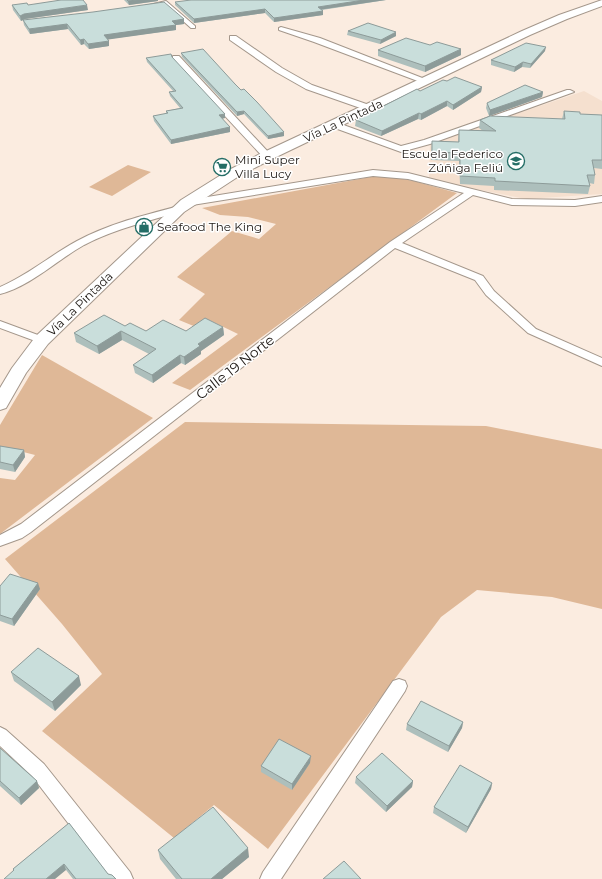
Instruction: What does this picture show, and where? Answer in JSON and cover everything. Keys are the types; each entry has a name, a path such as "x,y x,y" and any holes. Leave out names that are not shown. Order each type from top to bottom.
{"main road":[{"name":"Vía La Pintada","path":"0,404 18,372 42,340 183,206 234,173 267,156 541,26 601,4"}],"street":[{"path":"164,2 193,27"},
{"path":"143,6 164,2 179,2"},
{"path":"280,29 317,40 426,81"},
{"path":"233,38 279,70 309,87 369,108"},
{"path":"176,58 267,156"},
{"path":"334,125 401,149 427,142 570,92"},
{"path":"1,290 28,277 80,244 100,234 183,206 373,173 408,176 470,193 512,202 575,203 602,200"},
{"name":"Calle 19 Norte","path":"0,541 17,534 26,528 394,244 470,193"},
{"path":"394,244 479,278 490,292 532,331 602,362"},
{"path":"0,324 42,340"},
{"path":"270,879 399,686"},
{"path":"0,735 38,770 123,879"}],"shaded area":[{"name":"Escuela Federico Zúñiga Feliú","path":"584,91 602,101 602,194 526,199 429,180 430,143"},
{"path":"128,165 151,172 112,196 89,187"},
{"path":"381,175 414,181 457,193 190,390 172,383 238,334 209,320 196,327 179,320 205,294 177,277 232,231 259,239 276,224 248,217 220,215 202,208"},
{"path":"42,355 153,418 0,534 0,478 15,480 35,455 0,446 0,425"},
{"path":"185,422 486,426 602,449 602,609 552,597 477,590 441,617 268,849 214,805 174,838 42,731 102,674 62,624 5,559"}],"building":[{"path":"61,0 83,0 87,5 24,14 20,16 12,5 27,3 28,5"},
{"path":"191,0 364,0 318,7 323,11 274,18 265,9 194,19 175,2"},
{"path":"164,2 184,19 172,21 176,25 104,35 109,41 88,44 84,39 80,40 67,24 29,29 23,20 93,12"},
{"path":"368,23 396,32 381,40 348,31"},
{"path":"406,38 430,45 437,42 461,49 425,66 378,50"},
{"path":"526,43 546,47 531,64 523,62 515,67 491,60"},
{"path":"203,49 241,90 244,89 257,102 284,132 268,136 244,111 237,112 181,53"},
{"path":"171,54 172,57 225,114 219,115 230,127 171,140 153,116 168,113 166,111 183,108 169,92 176,91 146,58"},
{"path":"455,77 482,87 453,105 447,101 382,131 356,120 417,89 420,91 443,80 447,81"},
{"path":"525,85 543,92 490,110 487,103"},
{"name":"Escuela Federico Zúñiga Feliú","path":"564,111 580,112 580,114 602,115 602,160 592,160 595,175 587,175 590,186 495,181 495,178 460,176 460,153 432,152 432,141 459,142 459,130 496,131 480,120 490,116 565,119"},
{"path":"104,315 125,326 130,323 146,331 163,320 186,331 205,318 223,327 198,344 200,346 184,357 180,355 152,375 133,365 156,349 121,331 97,346 74,333"},
{"path":"0,446 24,450 13,465 0,462"},
{"path":"10,574 38,583 12,619 0,615 0,586"},
{"path":"38,648 79,676 52,702 11,672"},
{"path":"421,701 463,722 449,746 407,724"},
{"path":"279,739 311,756 292,784 261,766"},
{"path":"0,748 37,781 19,798 0,781"},
{"path":"382,753 413,781 387,806 356,777"},
{"path":"460,765 492,783 468,827 434,807"},
{"path":"213,807 248,848 211,879 182,879 158,850"},
{"path":"69,823 108,874 112,875 116,879 76,879 64,864 46,879 4,879 14,870 13,869"},
{"path":"344,861 361,879 323,879"}],"place":[{"name":"Escuela Federico Zúñiga Feliú","path":"516,161"},
{"name":"Mini Super Villa Lucy","path":"222,167"},
{"name":"Seafood The King","path":"144,227"}]}
